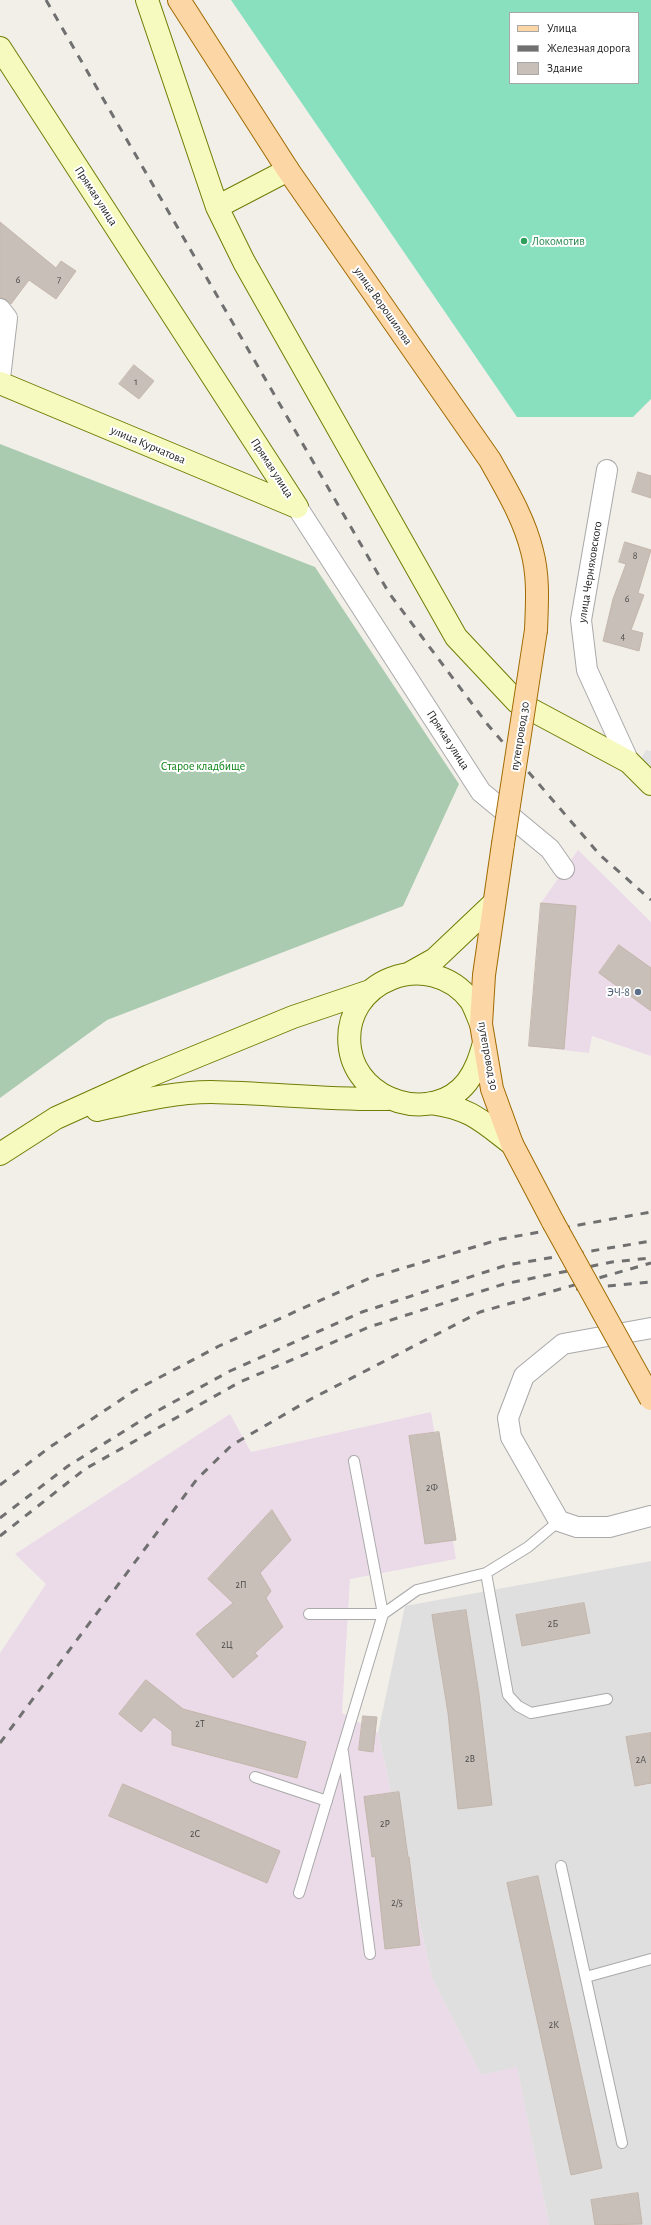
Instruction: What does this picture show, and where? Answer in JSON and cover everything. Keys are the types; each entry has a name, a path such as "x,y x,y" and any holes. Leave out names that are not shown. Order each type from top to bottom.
{"main road":[{"name":"улица Ворошилова","path":"179,0 288,170 490,460 518,510 532,551 537,590 536,630"},
{"name":"путепровод 30","path":"536,630 484,975 482,1033 492,1089 512,1144 553,1222 651,1399"}],"street":[{"path":"147,0 217,207 244,262 456,636 517,702 629,762 651,784"},
{"name":"Прямая улица","path":"0,48 481,792 550,849 564,869"},
{"path":"217,207 288,170"},
{"path":"0,309 7,318 0,378"},
{"name":"улица Курчатова","path":"0,382 297,507"},
{"name":"улица Черняховского","path":"607,470 580,620 587,670 629,762"},
{"path":"387,1099 370,1086 357,1069 350,1049 350,1028 357,1008 370,991 388,978 410,973 435,959 494,904"},
{"path":"410,973 434,975 455,985 471,1002 482,1033 478,1064 466,1082 451,1096 431,1103"},
{"path":"0,1154 56,1118 149,1076 294,1017 370,991"},
{"path":"56,1118 150,1098 210,1092 341,1100 387,1099 409,1105 431,1103 455,1106 473,1115 512,1144"},
{"path":"651,1328 563,1344 524,1376 508,1418 511,1437 560,1521 577,1527 609,1527 651,1516"}],"lane":[{"path":"299,1893 383,1614 354,1461"},
{"path":"309,1614 383,1614 417,1590 486,1573 528,1548 560,1521"},
{"path":"486,1573 508,1695 518,1706 531,1713 607,1699"},
{"path":"343,1748 370,1954"},
{"path":"255,1777 327,1801"},
{"path":"562,1866 622,2143"},
{"path":"586,1977 651,1958"}],"shaded area":[{"path":"646,750 651,751 651,769 640,761"},
{"path":"578,850 651,922 651,1056 592,1036 589,1053 529,1046 541,903"},
{"path":"431,1412 456,1559 350,1579 342,1713 378,1733 432,1978 481,2075 517,2067 549,2225 0,2225 0,1653 46,1584 15,1554 230,1414 251,1452"},
{"path":"651,1561 651,2225 549,2225 517,2068 481,2075 432,1978 378,1733 405,1606"}],"green space":[{"name":"Локомотив","path":"231,0 651,0 651,399 633,417 517,417"},
{"name":"Старое кладбище","path":"0,444 315,567 459,784 403,906 107,1020 0,1098"}],"building":[{"path":"0,222 56,268 61,261 76,271 56,299 29,280 11,304 5,299 0,298"},
{"path":"134,365 154,381 139,399 119,384"},
{"path":"638,472 651,476 651,498 632,492"},
{"path":"625,542 651,550 638,593 644,595 631,630 643,633 639,651 603,641 613,599 626,564 619,562"},
{"path":"541,903 576,906 564,1049 529,1046"},
{"name":"ЭЧ-8","path":"619,945 651,968 651,1011 599,973"},
{"path":"439,1432 456,1540 425,1544 409,1436"},
{"path":"272,1510 291,1540 260,1573 271,1591 266,1598 283,1627 255,1653 258,1656 233,1678 196,1634 233,1603 208,1579"},
{"path":"584,1603 590,1633 522,1646 516,1615"},
{"path":"466,1610 479,1694 492,1805 458,1809 448,1713 432,1615"},
{"path":"146,1680 183,1709 306,1742 297,1778 172,1745 172,1731 154,1717 141,1732 119,1714"},
{"path":"363,1716 377,1717 373,1752 359,1750"},
{"path":"651,1733 651,1783 635,1786 626,1737"},
{"path":"123,1784 280,1851 267,1883 109,1816"},
{"path":"399,1792 420,1945 385,1949 375,1856 372,1857 364,1797"},
{"path":"538,1876 602,2168 571,2175 507,1883"},
{"path":"638,2193 642,2224 595,2225 591,2200"}],"railway":[{"path":"46,0 389,593 488,725 600,855 651,900"},
{"path":"0,1485 50,1447 134,1391 219,1346 370,1278 501,1239 651,1212"},
{"path":"0,1518 68,1466 150,1415 230,1371 362,1312 507,1265 651,1241"},
{"path":"0,1536 85,1469 240,1382 369,1327 504,1284 612,1262 651,1258"},
{"path":"0,1743 197,1479 232,1445 311,1399 480,1312 651,1263"},
{"path":"576,1289 651,1282"}],"place":[{"name":"Локомотив","path":"524,241"},
{"name":"ЭЧ-8","path":"638,992"}]}
